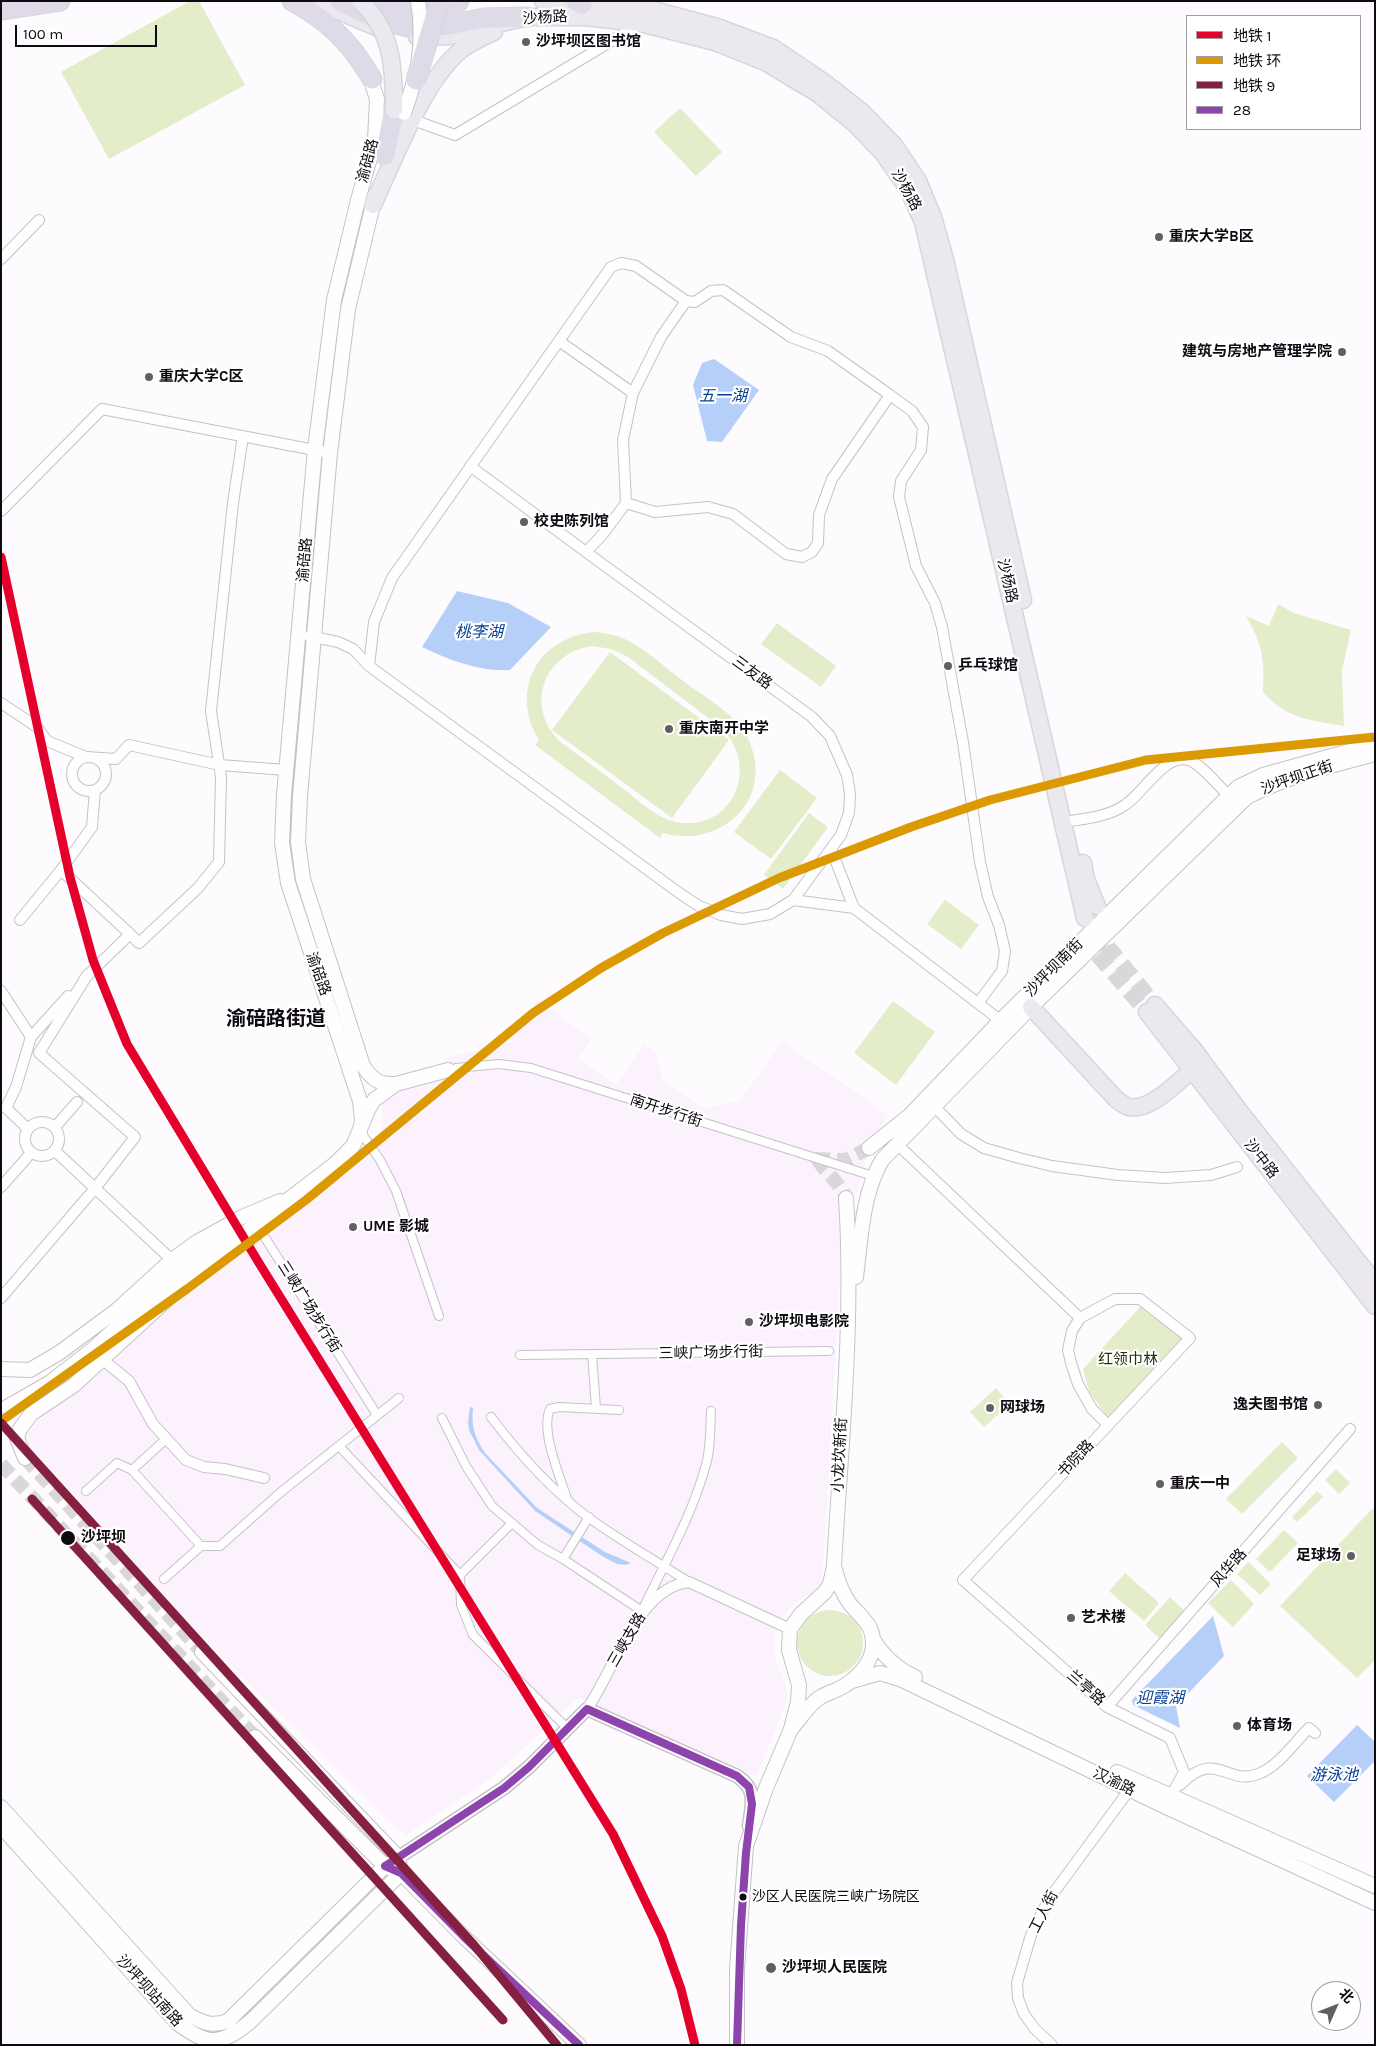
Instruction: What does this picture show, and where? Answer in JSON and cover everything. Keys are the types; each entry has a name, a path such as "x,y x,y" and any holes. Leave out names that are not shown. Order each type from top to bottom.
{"highway":[{"path":"1,5 15,1"},
{"path":"1,10 60,1"},
{"path":"292,1 327,25 350,46 372,78"},
{"path":"340,1 379,20 412,28 449,25 484,18 527,17"},
{"path":"416,80 440,1"},
{"path":"372,2 423,10 442,6 448,1"},
{"path":"372,2 404,17 427,19 450,12 460,1"},
{"path":"385,155 404,114"}],"main road":[{"name":"渝碚路","path":"320,1 353,43 372,78 377,99 375,140 358,200 334,300 315,449 286,770 282,843 288,883 360,1101 362,1120 360,1131"},
{"name":"沙杨路","path":"320,1 369,25 412,37 449,36 527,17 584,17 640,23 715,42 765,62 809,89 852,122 883,153 908,189 923,222 1068,822"},
{"path":"373,205 416,80 420,54 418,1"},
{"name":"沙杨路","path":"543,1 646,8 717,27 773,48 825,83 862,112 894,145 918,181 934,216 945,259 1068,822"},
{"path":"372,2 389,49 404,114"},
{"path":"404,114 460,51 475,40 527,17"},
{"name":"渝碚路","path":"385,155 348,309 330,453 298,842 304,879 363,1066 370,1077 388,1084 396,1084"},
{"name":"沙坪坝正街","path":"1227,815 1235,796 1272,772 1375,744"},
{"name":"沙坪坝正街","path":"1235,796 1246,796 1302,773 1375,754"},
{"name":"沙坪坝南街","path":"869,1148 910,1116 1006,1024 1235,796"},
{"name":"沙坪坝南街","path":"873,1176 882,1160 934,1106 1006,1024 1031,1007 1227,815"},
{"path":"1068,822 1086,879 1097,906"},
{"path":"1068,822 1085,918"},
{"path":"1031,1007 1116,1099 1128,1107 1140,1108 1152,1102 1192,1070"},
{"name":"沙中路","path":"1375,1283 1240,1112 1194,1050 1151,1008 1192,1070 1375,1306"},
{"path":"25,1458 17,1438 20,1428 31,1414 74,1385 212,1258 314,1182 336,1163 352,1146 374,1100 396,1084 452,1069"},
{"name":"小龙坎新街","path":"847,1345 868,1191 873,1176"},
{"path":"1,1369 30,1370 59,1353 117,1310 172,1260 197,1242 242,1217 286,1198 314,1182"},
{"path":"7,1406 49,1383 93,1349 131,1313 206,1250 314,1182"},
{"name":"小龙坎新街","path":"790,1630 802,1614 825,1592 830,1584 834,1566 847,1345 849,1252 846,1198"},
{"name":"小龙坎新街","path":"834,1566 844,1596 866,1622 873,1639"},
{"path":"737,2045 737,1969 746,1846 766,1788 791,1729 798,1702 799,1685 789,1650 790,1630"},
{"path":"791,1729 812,1704 852,1681 860,1673 871,1658 873,1639"},
{"name":"汉渝路","path":"873,1639 883,1655 907,1673 1173,1792 1375,1886"},
{"path":"202,1652 398,1857 401,1873"},
{"name":"汉渝路","path":"852,1681 880,1673 900,1679 1375,1903"},
{"path":"255,1737 385,1866 401,1873 464,1937 579,2045"},
{"name":"沙坪坝站南路","path":"1,1807 189,2016 206,2025 218,2025 228,2022 385,1866"},
{"name":"沙坪坝站南路","path":"1,1826 177,2023 200,2040 216,2044 232,2036 251,2021 401,1873"},
{"path":"1341,1871 1375,1876"}],"street":[{"path":"404,114 455,135 640,23"},
{"path":"1,259 39,220"},
{"path":"369,666 374,622 392,578 611,267 621,263 636,266 686,301 695,302 711,291 723,290 791,337 828,351 912,411 923,427 921,450 901,481 899,497 916,566 935,603 942,627 963,742 980,862 1005,951 1002,971 978,1003"},
{"path":"586,552 603,534 626,503 623,440 633,393 661,337 686,301"},
{"path":"559,340 633,393"},
{"path":"626,503 655,512 708,507 733,514 786,554 802,557 812,552 818,543 819,515 832,479 890,395"},
{"path":"1,511 102,408 330,453"},
{"path":"61,870 139,944 198,888 219,862 222,777 211,711 233,503 243,436"},
{"name":"三友路","path":"470,466 812,717 830,736 841,757 847,775 850,794 849,813 841,835 793,900"},
{"path":"298,635 315,636 353,649 369,666 682,896 699,906 721,915 742,919 770,914 793,900 854,908 1006,1024"},
{"path":"1,703 37,727 47,741 86,757 96,758 101,762 106,772 104,783 95,790 89,791 79,787 72,778 72,772 77,762 86,757 116,759 129,745 220,765 286,770"},
{"path":"1068,822 1108,814 1126,805 1171,761 1182,759 1193,761 1235,796"},
{"path":"20,920 92,828 95,790"},
{"path":"831,849 854,908"},
{"path":"28,1129 4,1110 16,1088 31,1037 88,974 130,934"},
{"path":"1,1298 96,1187 135,1137 39,1053 88,974"},
{"path":"1,991 31,1037"},
{"name":"南开步行街","path":"452,1069 499,1064 530,1068 873,1176"},
{"path":"55,1127 77,1102"},
{"path":"934,1106 960,1134 984,1148 1052,1166 1118,1175 1165,1178 1211,1175 1237,1167"},
{"path":"46,1122 55,1127 60,1139 55,1152 48,1156 39,1157 31,1153 26,1146 24,1137 28,1129 36,1123 46,1122"},
{"path":"360,1131 380,1160 396,1191 439,1316"},
{"path":"897,1144 1080,1318 1072,1331 1068,1350 1071,1363 1078,1384 1092,1409 1108,1425"},
{"path":"55,1152 96,1187 172,1260"},
{"path":"1,1187 31,1153"},
{"name":"三峡广场步行街","path":"257,1224 377,1415"},
{"name":"书院路","path":"963,1580 1190,1338 1140,1300 1115,1299 1080,1318"},
{"name":"三峡广场步行街","path":"520,1355 829,1351"},
{"path":"592,1354 596,1408"},
{"path":"103,1360 129,1381 144,1412 186,1460 204,1467 225,1469 264,1478"},
{"path":"164,1579 201,1546 220,1546 399,1398"},
{"path":"567,1500 549,1438 546,1418 550,1409 559,1407 619,1410"},
{"path":"442,1418 466,1466 492,1506 538,1545 642,1611 663,1565 684,1528 706,1466 711,1410"},
{"path":"491,1417 511,1444 537,1472 567,1500 589,1517 689,1582 790,1630"},
{"name":"风华路","path":"1107,1707 1350,1430"},
{"path":"132,1470 166,1439"},
{"path":"339,1446 460,1576 461,1605 473,1635 568,1729"},
{"path":"86,1491 117,1463 132,1470 201,1546"},
{"path":"564,1560 589,1517"},
{"path":"460,1576 511,1524"},
{"name":"兰亭路","path":"963,1580 1107,1707 1170,1738 1184,1772 1173,1792"},
{"name":"三峡支路","path":"587,1709 642,1611 662,1592 675,1584 689,1582"},
{"path":"385,1866 504,1788 529,1767 587,1709 737,1776 747,1783 752,1802 746,1846"},
{"path":"1173,1792 1192,1773 1199,1769 1214,1768 1243,1776 1256,1775 1270,1769 1309,1728 1315,1734"},
{"name":"工人街","path":"1052,2045 1035,2029 1024,2014 1018,1998 1016,1983 1031,1935 1049,1899 1130,1789"}],"shaded area":[{"path":"538,1000 591,1039 578,1058 616,1084 644,1044 656,1052 662,1079 703,1108 740,1101 782,1041 889,1116 870,1140 863,1173 855,1196 838,1200 841,1257 823,1570 820,1584 783,1616 775,1635 774,1651 776,1662 786,1686 788,1699 756,1777 578,1698 500,1770 476,1789 405,1836 205,1640 34,1451 28,1443 27,1435 35,1424 108,1365 218,1264 314,1193 352,1171 375,1147 381,1132 383,1114 381,1102 397,1092 450,1075 443,1058 484,1049 531,1011"}],"green space":[{"path":"190,1 199,1 245,85 109,159 61,72"},
{"path":"680,108 722,152 696,176 654,132"},
{"path":"1278,604 1294,613 1351,630 1342,671 1344,726 1310,720 1290,713 1272,701 1263,692 1263,661 1261,652 1256,635 1246,616 1269,626"},
{"path":"777,623 836,666 821,687 761,644"},
{"path":"600,632 625,639 646,652 738,723 750,742 756,767 754,786 747,803 736,817 721,828 703,834 683,836 663,833 660,838 535,745 539,740 530,721 527,703 529,685 534,669 545,655 558,644 576,636","holes":["592,646 611,649 628,657 719,726 732,741 739,759 740,776 735,792 726,806 713,817 696,823 676,822 662,817 563,744 551,730 544,715 542,700 544,685 550,672 560,660 575,651"]},
{"path":"610,652 729,740 672,818 552,730"},
{"path":"780,770 817,798 771,859 734,832"},
{"path":"809,813 828,827 783,889 764,875"},
{"path":"945,900 979,925 961,949 927,924"},
{"path":"893,1001 935,1032 896,1085 854,1053"},
{"name":"红领巾林","path":"1141,1306 1185,1337 1109,1419 1089,1391 1083,1369"},
{"name":"网球场","path":"996,1388 1010,1404 984,1427 970,1412"},
{"path":"1282,1442 1298,1458 1242,1514 1226,1499"},
{"path":"1336,1469 1350,1483 1339,1494 1325,1480"},
{"path":"1317,1491 1323,1497 1297,1522 1292,1517"},
{"name":"足球场","path":"1375,1506 1375,1660 1357,1678 1280,1606"},
{"path":"1284,1530 1298,1543 1270,1572 1256,1559"},
{"path":"1248,1562 1271,1584 1260,1595 1237,1574"},
{"path":"1125,1573 1159,1603 1144,1621 1109,1591"},
{"path":"1231,1580 1254,1604 1233,1627 1208,1603"},
{"path":"1170,1597 1189,1615 1164,1643 1145,1625"},
{"path":"830,1610 843,1613 853,1620 860,1630 863,1643 860,1656 853,1666 843,1673 830,1676 817,1673 807,1666 800,1656 797,1643 800,1630 807,1620 817,1613"}],"water":[{"name":"五一湖","path":"714,359 759,390 722,442 707,441 693,385 702,363"},
{"name":"桃李湖","path":"457,591 508,603 551,627 510,670 487,669 454,661 422,647"},
{"path":"470,1407 473,1408 474,1432 485,1453 537,1508 605,1552 631,1563 625,1565 617,1564 602,1556 535,1511 479,1450 469,1430"},
{"name":"迎霞湖","path":"1213,1616 1224,1656 1176,1706 1180,1728 1133,1705 1132,1700"},
{"name":"游泳池","path":"1357,1725 1375,1742 1375,1761 1334,1802 1307,1776"}],"tunnel":[{"path":"1101,922 1108,947 1155,1005"},
{"path":"1090,932 1097,954 1147,1012"},
{"path":"816,1159 846,1160 869,1148"},
{"path":"817,1159 846,1198"},
{"path":"25,1458 202,1652"},
{"path":"1,1464 255,1737"}],"metro line":[{"name":"1","path":"1,557 70,877 93,960 127,1044 259,1263 613,1834 662,1936 681,1989 695,2045"},
{"name":"环","path":"1,1421 187,1289 306,1200 533,1013 601,968 663,933 779,878 911,827 990,800 1146,760 1375,737"},
{"name":"9","path":"1,1423 474,1945 557,2045"},
{"name":"9","path":"32,1499 503,2020"}],"transit line":[{"name":"28","path":"385,1866 504,1788 529,1767 587,1709 737,1776 749,1787 752,1804 746,1853 741,1925 737,2045"},
{"name":"28","path":"385,1866 401,1873 464,1937 579,2045"}],"place":[{"name":"沙坪坝区图书馆","path":"526,42"},
{"name":"重庆大学B区","path":"1159,237"},
{"name":"建筑与房地产管理学院","path":"1342,352"},
{"name":"重庆大学C区","path":"149,377"},
{"name":"校史陈列馆","path":"524,522"},
{"name":"乒乓球馆","path":"948,666"},
{"name":"重庆南开中学","path":"669,729"},
{"name":"UME 影城","path":"353,1227"},
{"name":"沙坪坝电影院","path":"749,1322"},
{"name":"逸夫图书馆","path":"1318,1405"},
{"name":"网球场","path":"990,1408"},
{"name":"重庆一中","path":"1160,1484"},
{"name":"沙坪坝","path":"68,1538"},
{"name":"足球场","path":"1351,1556"},
{"name":"艺术楼","path":"1071,1618"},
{"name":"体育场","path":"1237,1726"},
{"name":"沙区人民医院三峡广场院区","path":"743,1897"},
{"name":"沙坪坝人民医院","path":"771,1968"}],"district":[{"name":"渝碚路街道","path":"276,1019"}]}
